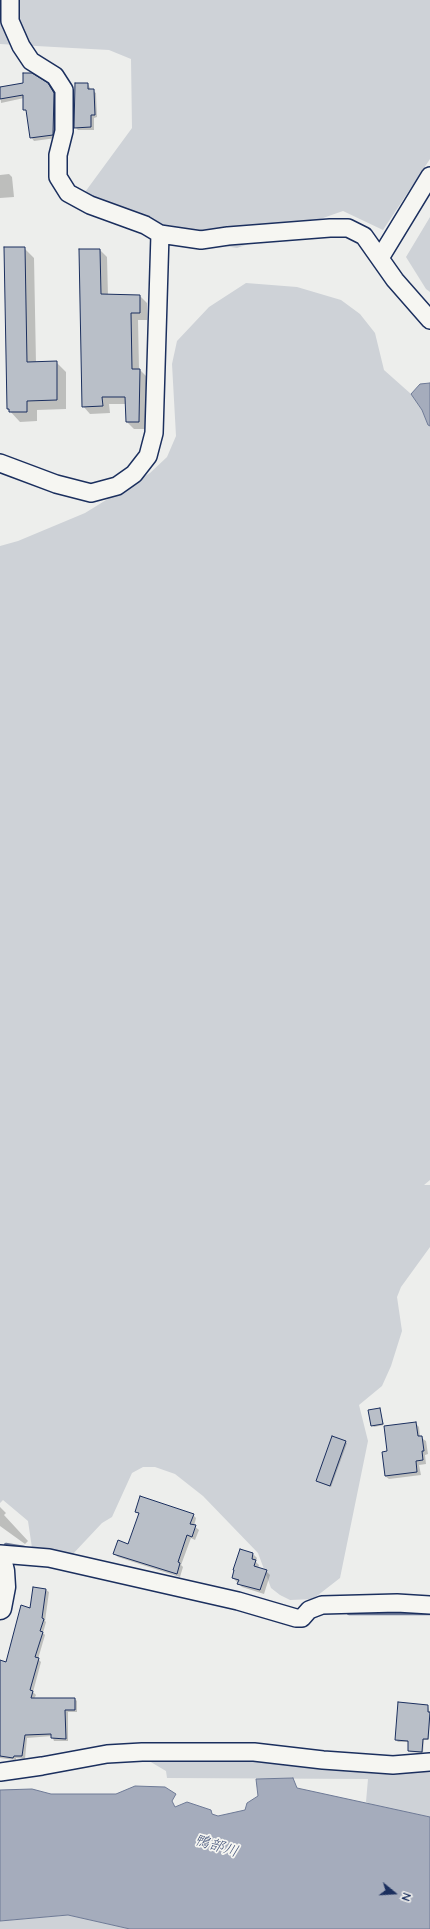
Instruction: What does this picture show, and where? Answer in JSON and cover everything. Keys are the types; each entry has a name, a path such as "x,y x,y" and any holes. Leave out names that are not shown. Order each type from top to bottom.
{"main road":[{"path":"0,1559 3,1571 4,1586 0,1608"}],"street":[{"path":"10,0 10,21 21,46 31,61 54,76 64,90 64,131 58,155 58,177 68,193 90,205 145,225 160,234 201,240 228,236 322,228 348,228 364,236 395,280 430,320"},
{"path":"380,258 430,176"},
{"path":"0,463 56,484 91,493 117,486 134,474 148,456 154,433 160,234"},
{"path":"0,1554 49,1558 238,1601 296,1618 302,1618 309,1610 322,1605 430,1605"},
{"path":"0,1772 107,1754 142,1752 254,1752 323,1760 393,1765 430,1762"}],"shaded area":[{"path":"0,0 430,0 430,159 383,230 343,211 237,248 162,236 77,203 132,128 131,59 109,50 0,44"},
{"path":"430,217 430,292 426,289 406,257"},
{"path":"246,283 297,287 341,300 360,314 375,333 384,370 411,394 422,410 428,425 430,426 430,1180 424,1185 430,1185 430,1247 401,1287 397,1297 402,1331 391,1366 382,1386 359,1405 368,1441 340,1578 313,1599 290,1600 271,1588 258,1553 203,1496 175,1474 155,1467 143,1467 132,1473 112,1517 102,1523 71,1556 32,1548 28,1521 3,1500 0,1503 0,546 18,541 85,513 150,473 167,457 176,436 172,364 177,341 209,307"},
{"path":"144,1758 255,1760 393,1772 430,1772 430,1817 373,1805 366,1802 368,1779 167,1778 166,1771"},
{"path":"68,1915 130,1929 0,1929 0,1921"}],"water":[{"path":"430,383 430,426 428,425 422,410 411,394 420,384"},
{"name":"鴨部川","path":"293,1778 297,1788 430,1817 430,1929 130,1929 68,1915 0,1921 0,1790 32,1789 51,1794 116,1794 135,1786 165,1787 176,1794 172,1801 175,1807 187,1802 211,1810 212,1814 218,1816 245,1810 247,1803 258,1796 256,1779"}],"building":[{"path":"23,73 32,73 48,83 54,93 53,135 30,138 26,110 23,110 23,95 0,99 0,87 23,83"},
{"path":"75,83 88,83 88,89 94,89 95,115 91,115 91,127 74,128"},
{"path":"4,247 25,247 27,362 57,361 57,400 27,401 27,412 9,412 9,409 7,409"},
{"path":"79,249 100,249 101,294 140,295 140,313 131,313 132,369 140,369 139,422 126,422 125,397 102,397 103,406 82,407"},
{"path":"380,1408 383,1424 371,1426 368,1410"},
{"path":"416,1422 418,1436 422,1436 424,1451 422,1451 423,1460 416,1461 417,1472 385,1476 382,1452 387,1451 384,1426"},
{"path":"332,1436 346,1441 330,1486 316,1481"},
{"path":"140,1496 194,1514 190,1524 196,1525 192,1537 187,1535 178,1562 180,1563 177,1574 113,1554 118,1540 128,1544 139,1513 135,1512"},
{"path":"240,1549 253,1553 252,1559 256,1560 254,1566 267,1570 260,1590 237,1584 239,1580 232,1578"},
{"path":"33,1587 46,1589 42,1618 44,1619 40,1631 43,1632 35,1657 39,1658 30,1690 33,1691 31,1698 75,1698 75,1710 65,1710 66,1739 51,1738 51,1734 25,1735 22,1756 14,1756 13,1758 0,1756 0,1660 6,1662 21,1605 30,1608"},
{"path":"398,1702 428,1705 428,1712 430,1712 428,1739 423,1739 422,1752 408,1751 408,1741 395,1740"}],"waterway":[{"path":"6,1545 24,1548"},
{"path":"349,1613 430,1613"}]}
